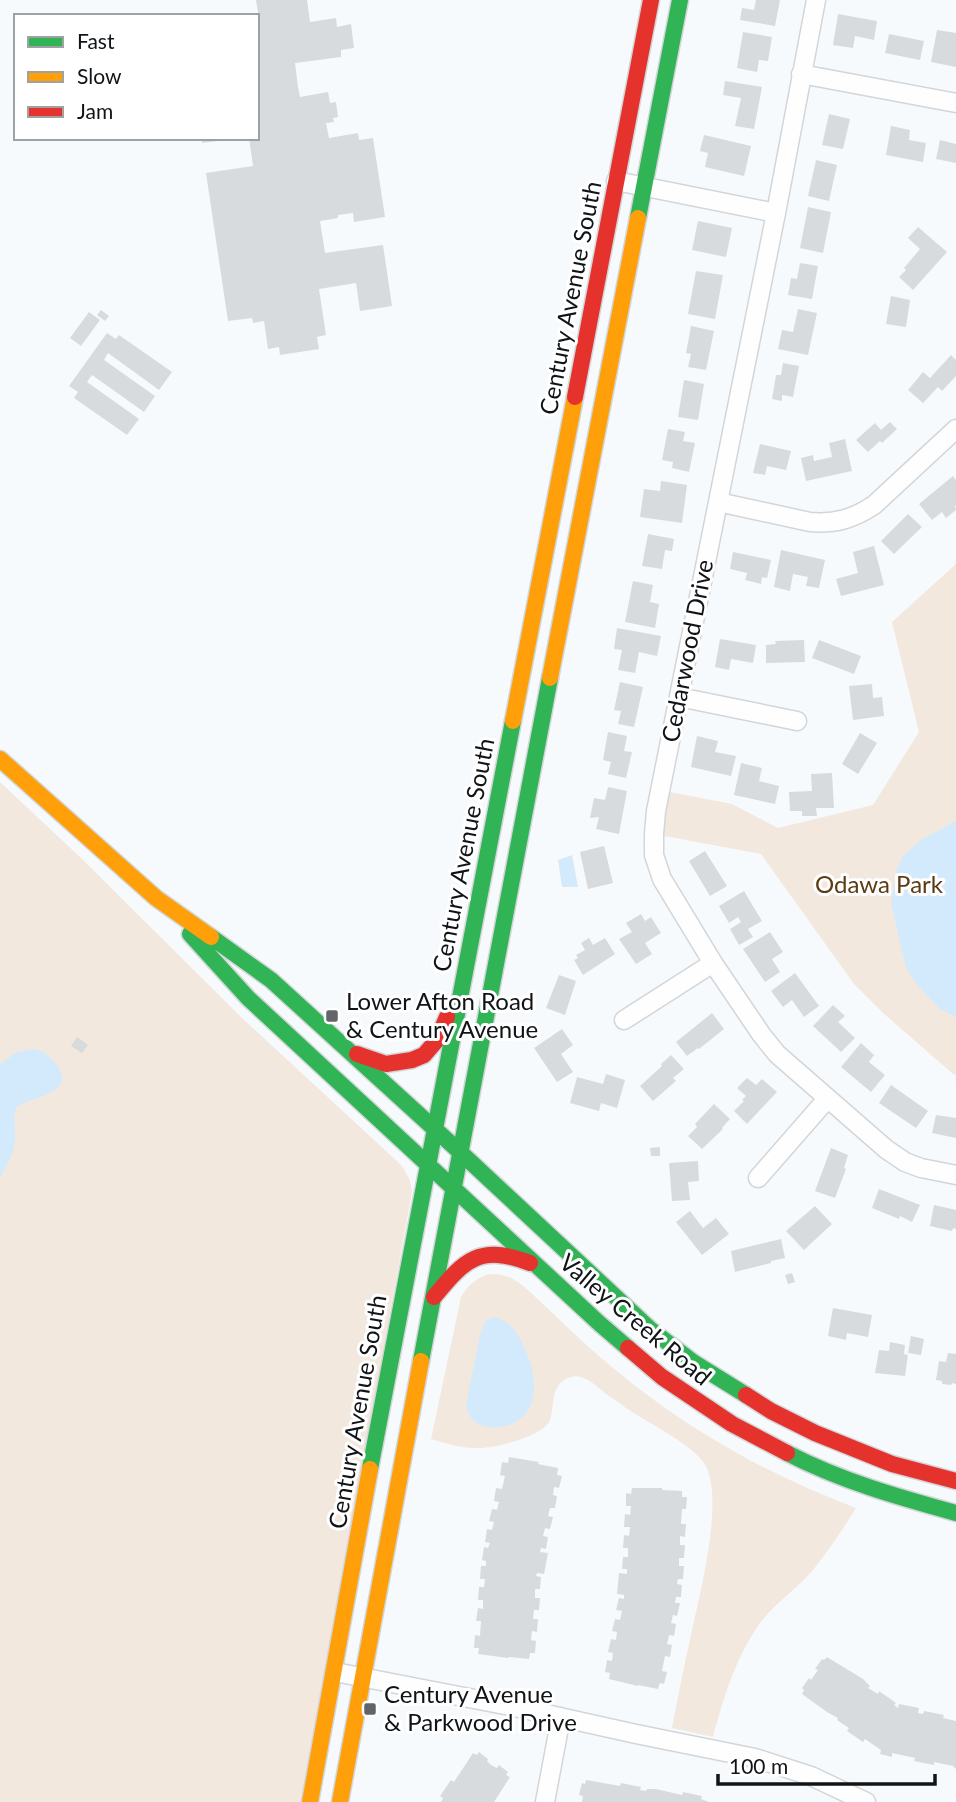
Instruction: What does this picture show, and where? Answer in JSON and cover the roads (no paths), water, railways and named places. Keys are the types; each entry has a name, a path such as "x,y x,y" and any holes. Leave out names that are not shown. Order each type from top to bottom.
{"main road":[{"name":"Century Avenue South","path":"310,1802 381,1409 651,0"},
{"name":"Century Avenue South","path":"340,1802 453,1189 680,0"},
{"path":"0,759 156,898"},
{"name":"Valley Creek Road","path":"156,898 271,980 631,1312 712,1374 771,1411 842,1445 892,1464 956,1481"},
{"name":"Valley Creek Road","path":"156,898 248,999 536,1266 650,1367 732,1424 783,1451 836,1475 898,1497 956,1513"},
{"path":"348,1051 386,1064 424,1055 437,1040 462,985"},
{"path":"432,1301 456,1271 482,1256 507,1256 536,1266"}],"street":[{"name":"Cedarwood Drive","path":"816,0 656,811 654,855 662,878 713,963 777,1054 886,1149 905,1162 956,1175"},
{"path":"801,74 956,103"},
{"path":"616,181 776,213"},
{"path":"718,502 810,522 842,521 861,514 874,505 956,429"},
{"path":"679,697 797,721"},
{"path":"624,1020 713,963"},
{"path":"758,1178 827,1099"},
{"path":"335,1672 767,1761 825,1781 866,1802"},
{"path":"545,1802 561,1717"}],"water":[{"path":"956,821 956,1017 940,1009 919,987 906,968 891,903 897,868 903,856 921,840"},
{"path":"572,855 578,887 562,887 558,860"},
{"path":"34,1049 54,1061 62,1074 62,1082 51,1093 16,1107 14,1146 0,1178 0,1064 17,1052"},
{"path":"495,1317 510,1325 519,1337 529,1360 534,1383 533,1398 526,1414 517,1421 497,1428 477,1423 470,1416 466,1405 481,1331 486,1320"}],"place":[{"name":"Lower Afton Road & Century Avenue","path":"332,1016"},
{"name":"Century Avenue & Parkwood Drive","path":"370,1709"}],"park label":[{"name":"Odawa Park","path":"879,885"}]}
